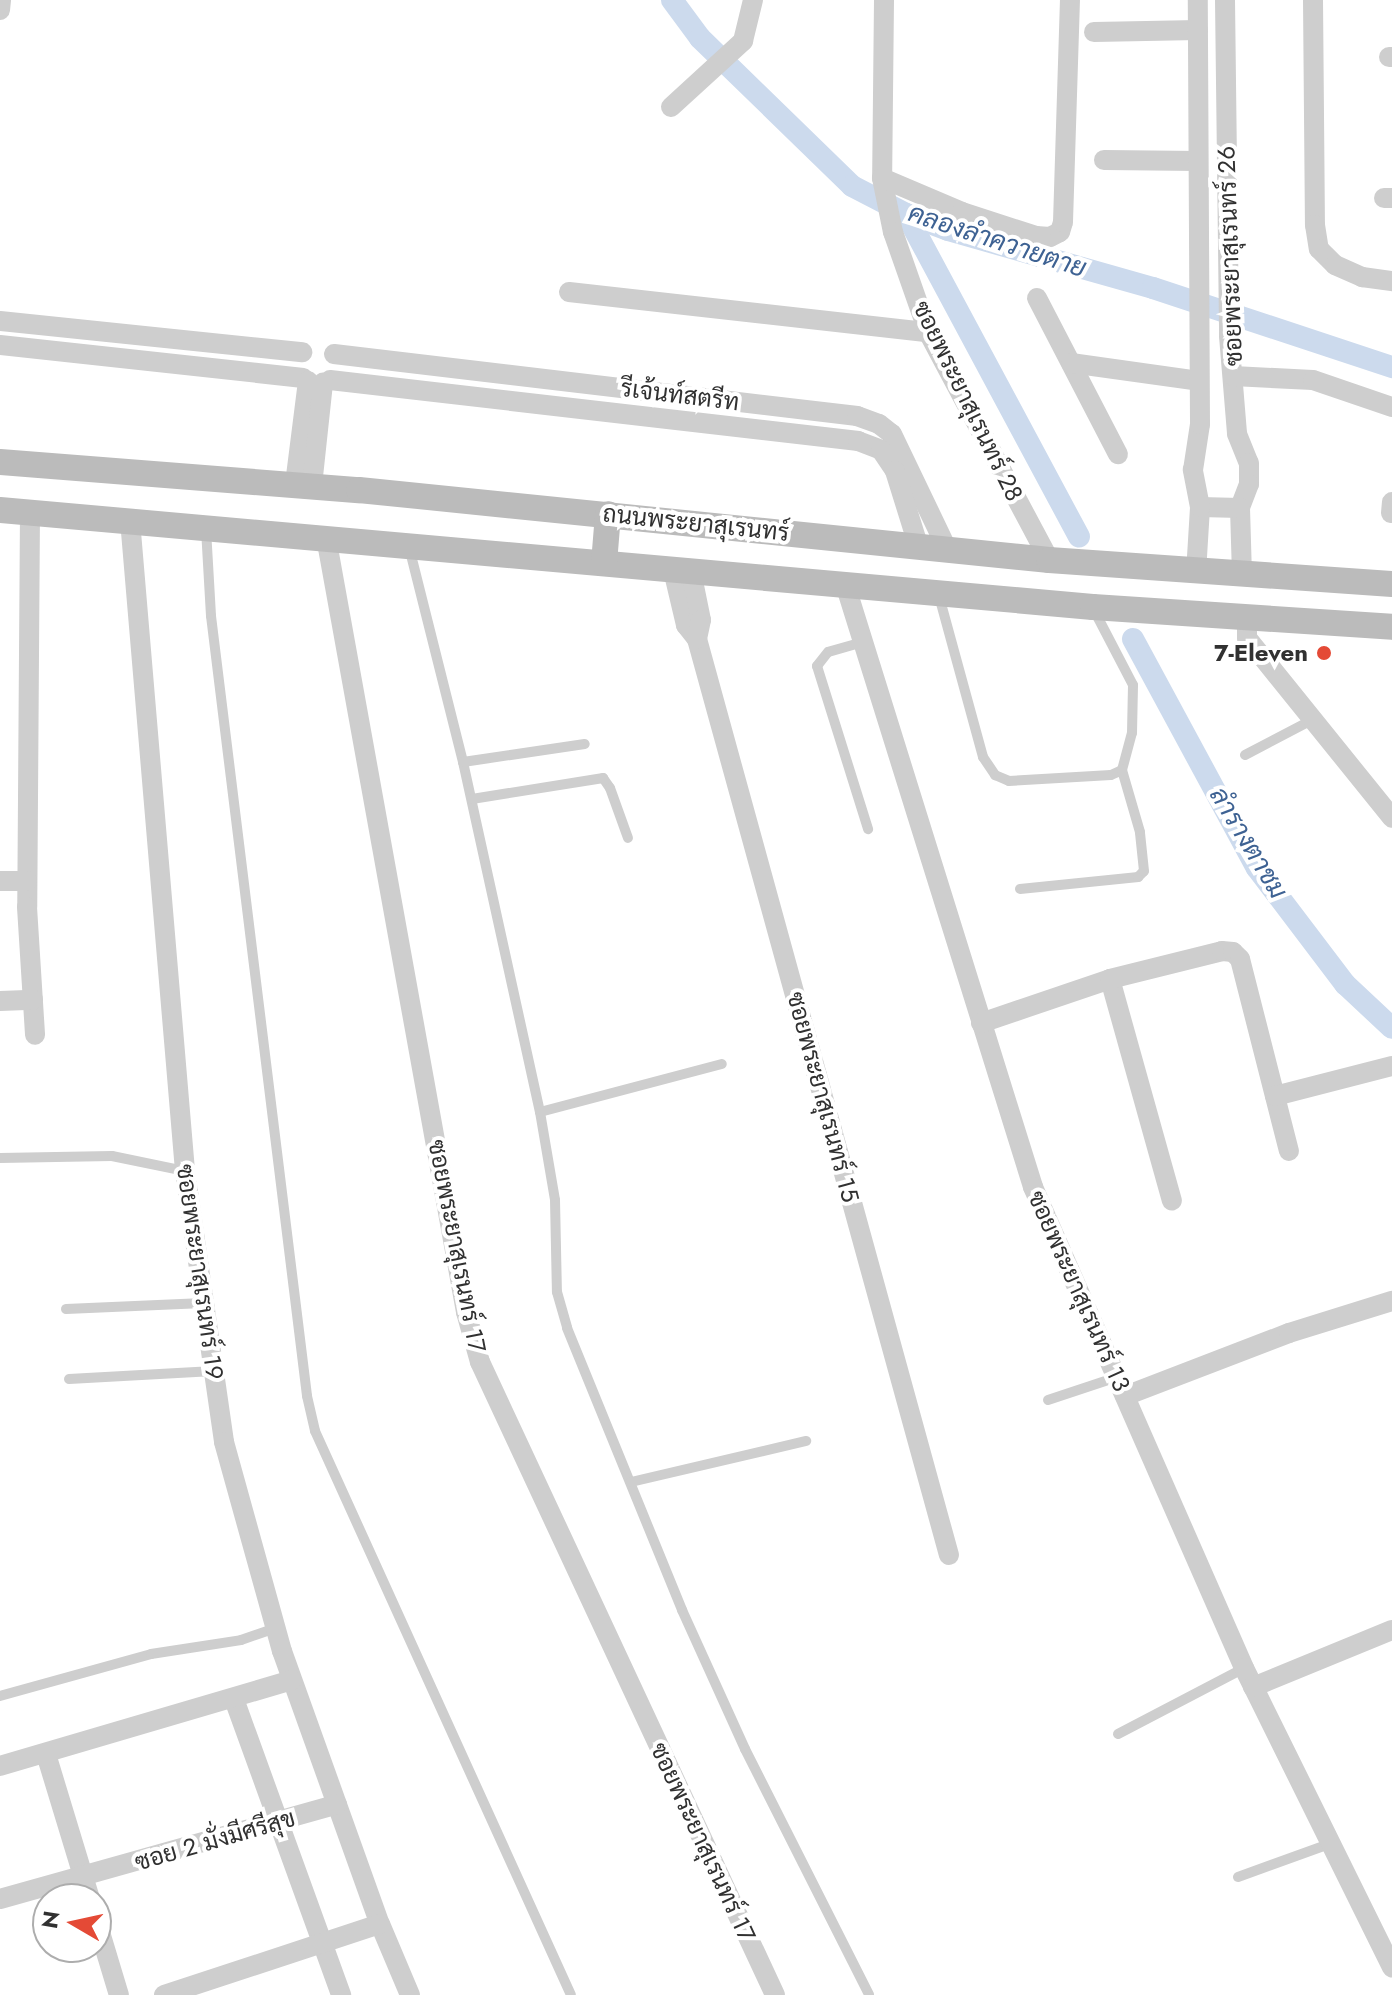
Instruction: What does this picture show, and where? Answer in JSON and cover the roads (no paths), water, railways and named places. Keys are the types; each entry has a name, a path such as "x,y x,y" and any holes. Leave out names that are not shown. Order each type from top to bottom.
{"street":[{"path":"0,10 1,0"},
{"name":"ซอยพระยาสุเรนทร์ 28","path":"884,0 883,183 893,232 928,332 1049,560"},
{"path":"883,183 1036,236 1050,237 1060,232 1063,222 1070,0"},
{"name":"ซอยพระยาสุเรนทร์ 26","path":"1196,573 1200,507 1193,470 1200,424 1198,0"},
{"name":"ซอยพระยาสุเรนทร์ 26","path":"1225,0 1229,336 1237,434 1249,463 1249,484 1240,508 1242,576"},
{"path":"1313,0 1315,225 1319,249 1335,265 1362,277 1392,281"},
{"path":"671,107 743,41 753,6"},
{"path":"1094,32 1198,30"},
{"path":"1198,70 1226,66"},
{"path":"1104,160 1198,161"},
{"path":"569,292 928,332"},
{"path":"1037,298 1118,454"},
{"name":"รีเจ้นท์สตรีท","path":"0,321 302,352 319,344 334,354 857,416 879,424 892,434 948,551"},
{"name":"รีเจ้นท์สตรีท","path":"0,345 858,441 881,450 895,471 919,548"},
{"path":"302,352 298,368 316,381"},
{"path":"304,485 316,381 337,365 334,354"},
{"path":"1071,363 1199,381"},
{"path":"1233,376 1313,380 1392,407"},
{"name":"ถนนพระยาสุเรนทร์","path":"0,462 304,485 948,551 1196,573 1392,584"},
{"path":"1200,507 1240,508"},
{"name":"ถนนพระยาสุเรนทร์","path":"0,510 1093,607 1392,627"},
{"path":"30,511 27,881 35,1035"},
{"path":"604,563 608,514"},
{"name":"ซอยพระยาสุเรนทร์ 19","path":"130,520 185,1171 224,1442 292,1680 380,1924 410,1995"},
{"name":"ซอยพระยาสุเรนทร์ 17","path":"326,537 466,1312 480,1362 775,1995"},
{"name":"ซอยพระยาสุเรนทร์ 15","path":"682,570 701,620 697,639 949,1555"},
{"name":"ซอยพระยาสุเรนทร์ 13","path":"845,584 1033,1187 1244,1668 1392,1967"},
{"path":"1247,618 1247,638 1310,721 1390,812"},
{"path":"0,881 27,881"},
{"path":"981,1023 1110,979 1222,951 1233,952 1240,959 1289,1151"},
{"path":"1110,979 1172,1201"},
{"path":"0,1001 33,1000"},
{"path":"1275,1096 1392,1066"},
{"path":"1121,1386 1392,1301"},
{"path":"1253,1687 1392,1630"},
{"path":"0,1766 292,1680"},
{"path":"234,1699 341,1995"},
{"path":"46,1754 85,1883"},
{"name":"ซอย 2 มั่งมีศรีสุข","path":"0,1899 337,1804"},
{"path":"164,1995 380,1924"},
{"path":"109,1963 119,1995"}],"lane":[{"path":"206,527 211,616 307,1396 315,1431 571,1995"},
{"path":"409,545 472,799 540,1112 555,1200 557,1292 567,1328 682,1610 745,1749 869,1995"},
{"path":"939,594 983,757 995,775 1022,782 1111,775 1122,770"},
{"path":"1020,889 1138,877 1144,871 1140,832 1122,770 1132,733 1133,685 1093,607"},
{"path":"863,642 828,652 817,666 868,829"},
{"path":"1245,755 1310,721"},
{"path":"463,762 585,744"},
{"path":"472,799 603,778 610,788 628,838"},
{"path":"540,1112 722,1064"},
{"path":"0,1158 112,1156 185,1171"},
{"path":"66,1309 205,1303"},
{"path":"69,1379 214,1371"},
{"path":"1048,1400 1121,1386"},
{"path":"631,1482 806,1441"},
{"path":"0,1696 151,1654 241,1640 275,1628"},
{"path":"1118,1734 1244,1668"},
{"path":"1238,1877 1329,1844"}],"waterway":[{"name":"คลองลำควายตาย","path":"672,0 700,38 852,186 906,214 948,230 1153,288 1392,367"},
{"name":"ลำรางตาชม","path":"906,214 1079,537"},
{"name":"ลำรางตาชม","path":"1133,639 1257,868 1345,984 1392,1028"}],"place":[{"name":"7-Eleven","path":"1324,653"}]}
